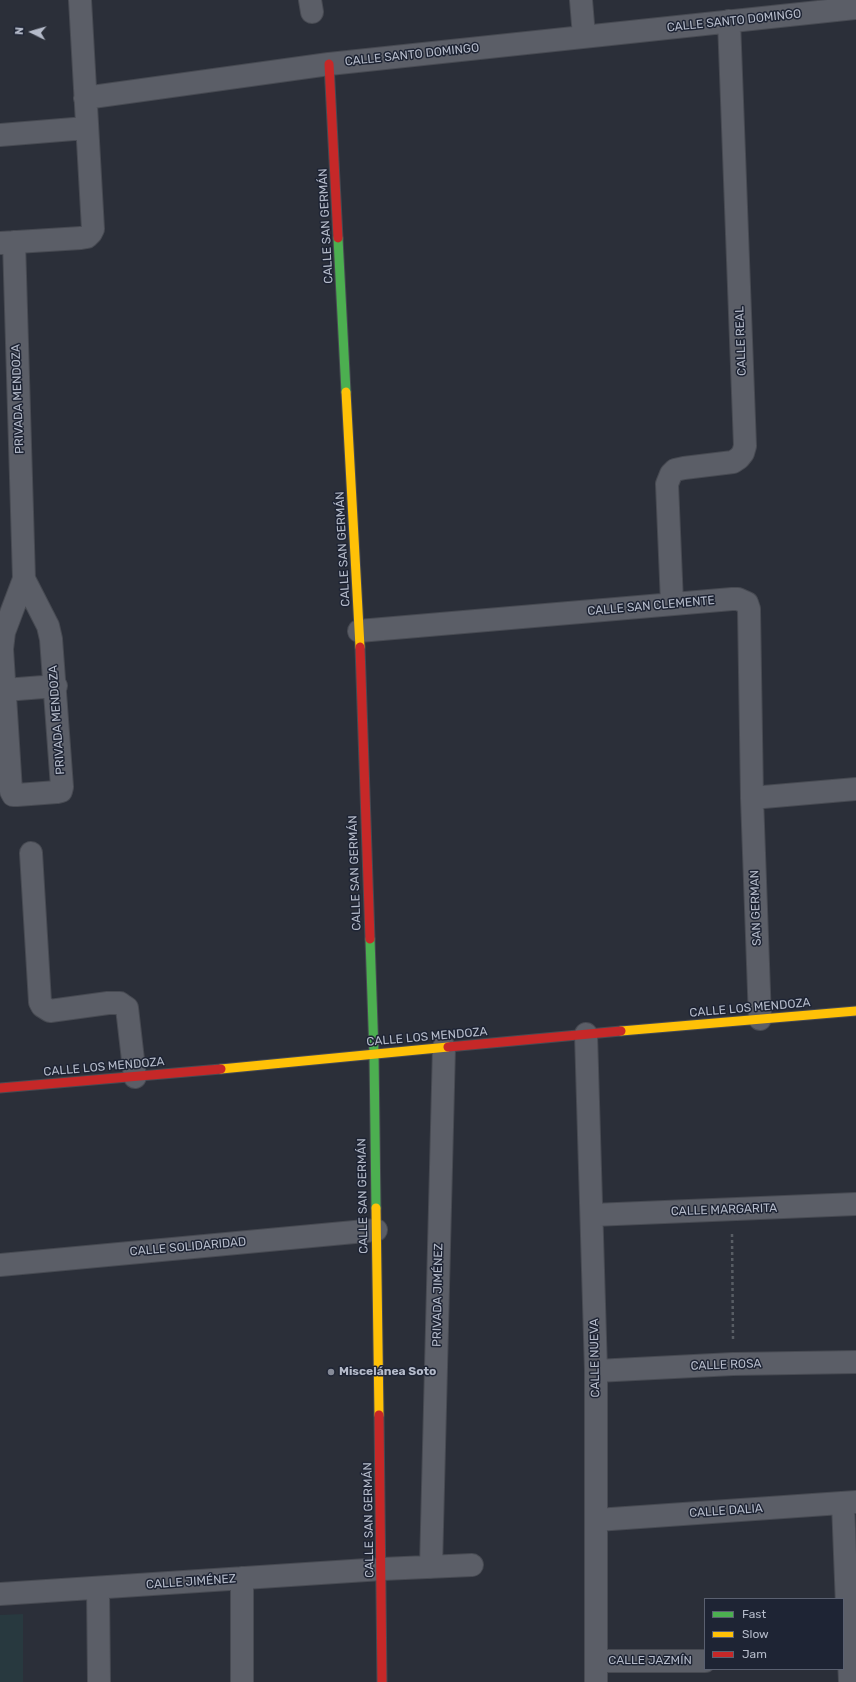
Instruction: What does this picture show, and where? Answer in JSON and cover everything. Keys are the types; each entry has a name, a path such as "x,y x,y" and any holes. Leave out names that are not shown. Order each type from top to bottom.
{"street":[{"path":"0,135 86,128 80,0"},
{"path":"581,0 584,36"},
{"name":"CALLE SANTO DOMINGO","path":"85,98 329,64 856,8"},
{"name":"CALLE REAL","path":"672,603 667,484 671,474 675,470 684,468 733,462 740,458 745,446 729,21"},
{"name":"CALLE SAN GERMÁN","path":"329,64 359,631 374,1054 382,1569 382,1682"},
{"name":"PRIVADA MENDOZA","path":"24,580 48,626 51,639 56,686 62,787 61,791 51,793 17,795 13,794 11,791 2,650 4,632 24,580 7,242 81,238 87,237 91,233 93,223 86,128"},
{"name":"CALLE SAN CLEMENTE","path":"359,631 672,603 738,599 747,603 749,609 752,798"},
{"path":"5,690 56,686"},
{"path":"752,798 856,789"},
{"name":"SAN GERMAN","path":"752,798 760,1019"},
{"path":"31,853 40,1002 42,1006 50,1011 108,1003 120,1004 127,1008 135,1077"},
{"name":"CALLE LOS MENDOZA","path":"0,1088 135,1077 586,1034 856,1011"},
{"name":"CALLE NUEVA","path":"586,1034 596,1371 596,1672"},
{"name":"PRIVADA JIMÉNEZ","path":"431,1567 444,1047"},
{"name":"CALLE MARGARITA","path":"592,1215 856,1204"},
{"name":"CALLE SOLIDARIDAD","path":"0,1265 376,1230"},
{"name":"CALLE ROSA","path":"596,1371 733,1364 856,1362"},
{"path":"850,1502 846,1661 850,1682"},
{"name":"CALLE DALIA","path":"597,1520 850,1502"},
{"path":"382,1569 472,1565"},
{"name":"CALLE JIMÉNEZ","path":"0,1594 382,1569"},
{"path":"242,1578 242,1682"},
{"path":"98,1588 99,1682"},
{"name":"CALLE JAZMÍN","path":"596,1672 704,1661"}],"path":[{"path":"732,1209 733,1364"}],"shaded area":[{"path":"23,1614 23,1682 0,1682 0,1615"}],"traffic: fast":[{"path":"338,238 346,392"},
{"path":"370,939 374,1054 376,1208"}],"traffic: slow":[{"path":"346,392 360,647"},
{"path":"621,1031 856,1011"},
{"path":"221,1069 448,1047"},
{"path":"376,1208 379,1415"}],"traffic: jam":[{"path":"329,64 338,238"},
{"path":"360,647 370,939"},
{"path":"448,1047 621,1031"},
{"path":"0,1088 221,1069"},
{"path":"379,1415 382,1682"}],"place":[{"name":"Miscelánea Soto","path":"331,1372"}]}
